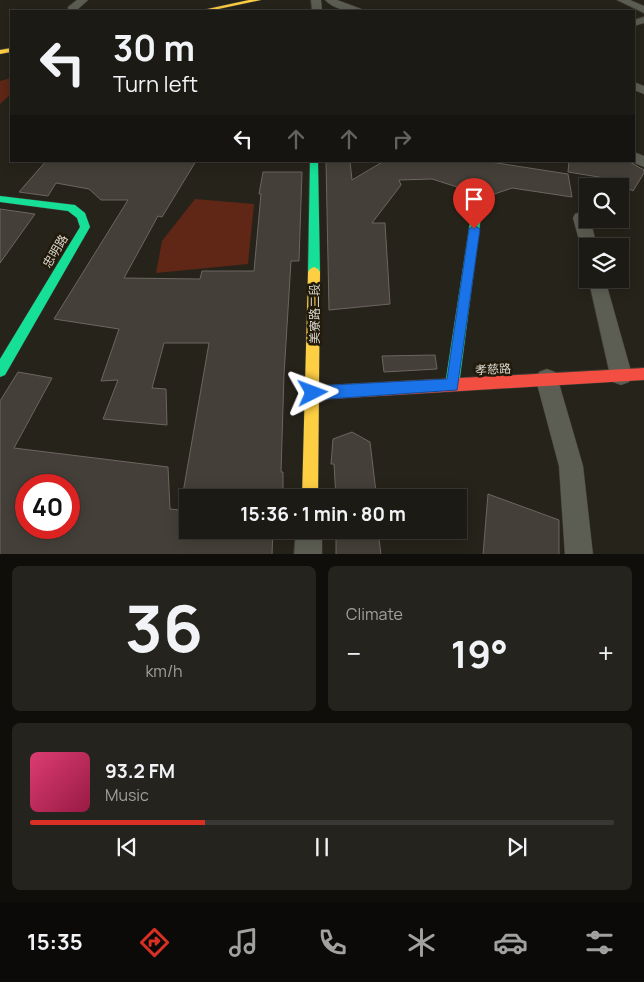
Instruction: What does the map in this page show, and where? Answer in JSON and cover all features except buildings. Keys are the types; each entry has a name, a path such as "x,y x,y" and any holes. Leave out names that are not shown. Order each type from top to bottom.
{"street":[{"path":"65,0 72,10 83,0"},
{"path":"206,10 258,0"},
{"path":"330,0 336,4 358,10"},
{"path":"622,0 644,10"},
{"name":"美寮路二段","path":"310,489 313,393 314,162"},
{"name":"忠明路","path":"0,199 71,208 80,216 85,227 0,372"},
{"path":"452,385 477,209"},
{"path":"598,288 620,375"},
{"name":"孝慈路","path":"313,393 644,374"},
{"path":"547,380 571,466 579,554"},
{"path":"308,554 309,539"}],"shaded area":[{"path":"10,78 10,95 0,104 0,81"},
{"path":"195,199 254,204 248,264 156,273 162,241"}],"traffic: fast":[{"path":"314,162 314,272"},
{"path":"0,199 71,208 81,216 85,227 0,371"},
{"path":"452,385 477,209"}],"traffic: slow":[{"path":"206,10 258,0"},
{"path":"0,52 10,50"},
{"path":"310,489 314,272"}],"traffic: jam":[{"path":"313,393 644,374"}],"route":[{"path":"313,393 452,385 474,229"}]}
